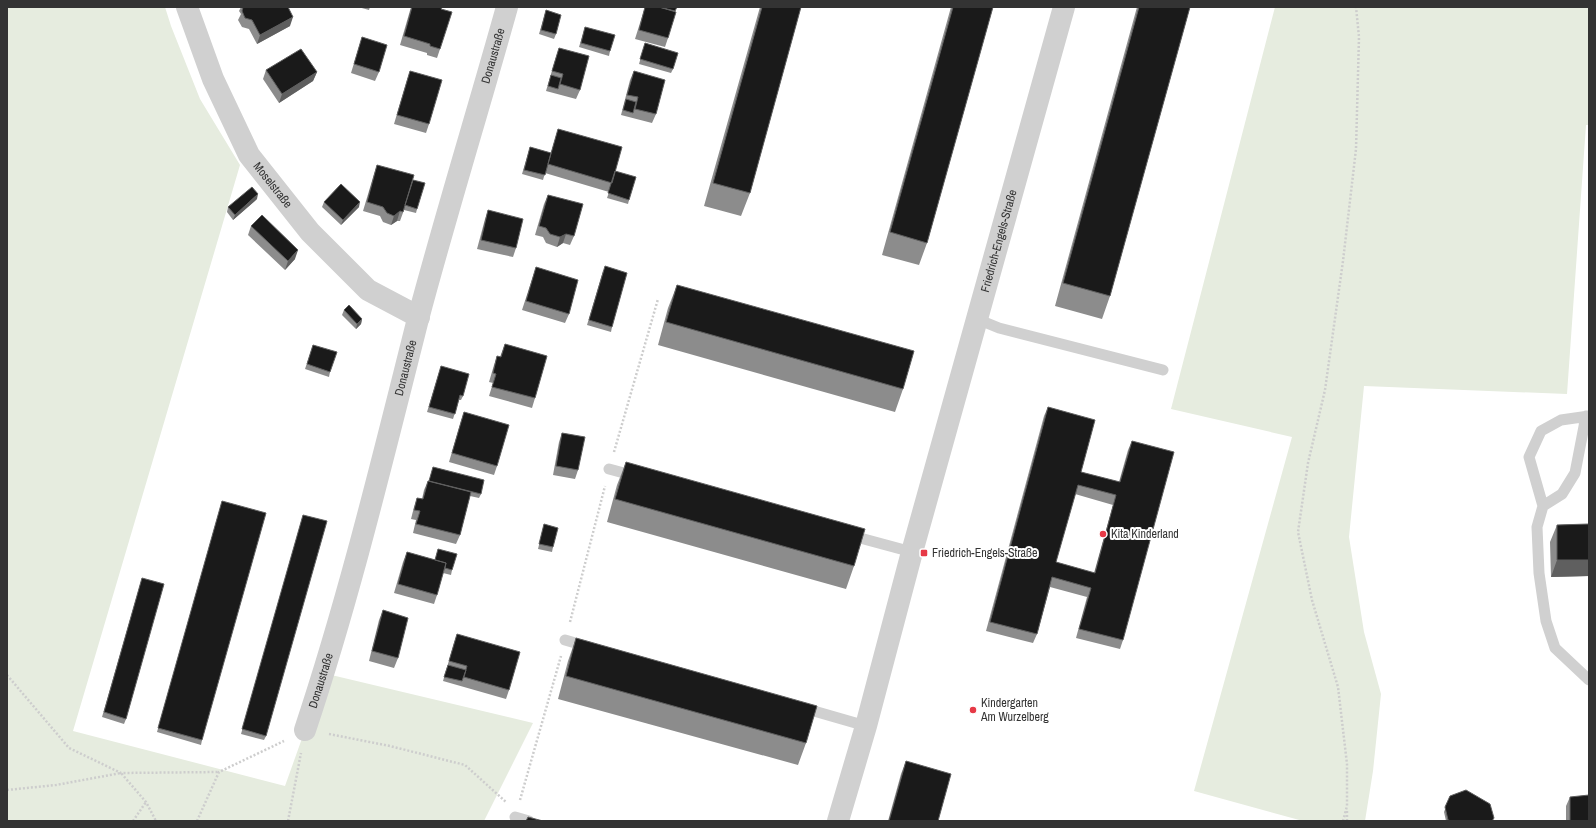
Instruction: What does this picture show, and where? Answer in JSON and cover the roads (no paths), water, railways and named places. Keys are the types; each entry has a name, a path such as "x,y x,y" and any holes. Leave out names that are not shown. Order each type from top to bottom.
{"street":[{"name":"Moselstraße","path":"187,7 213,79 248,155 310,232 368,290 419,317"},
{"name":"Donaustraße","path":"306,730 329,657 364,532 419,317 508,7"},
{"name":"Friedrich-Engels-Straße","path":"838,821 866,726 912,552 1064,7"}],"lane":[{"path":"977,319 999,328 1163,370"},
{"path":"1543,506 1562,494 1575,473 1587,416 1561,420 1541,431 1529,457 1543,506 1537,527 1539,573 1546,621 1555,648 1589,680"},
{"path":"609,469 647,479"},
{"path":"837,532 912,552"},
{"path":"565,640 602,651"},
{"path":"790,704 866,726"},
{"path":"516,817 529,821"}],"place":[{"name":"Kita Kinderland","path":"1103,534"},
{"name":"Friedrich-Engels-Straße","path":"924,553"},
{"name":"Kindergarten Am Wurzelberg","path":"973,710"}]}
